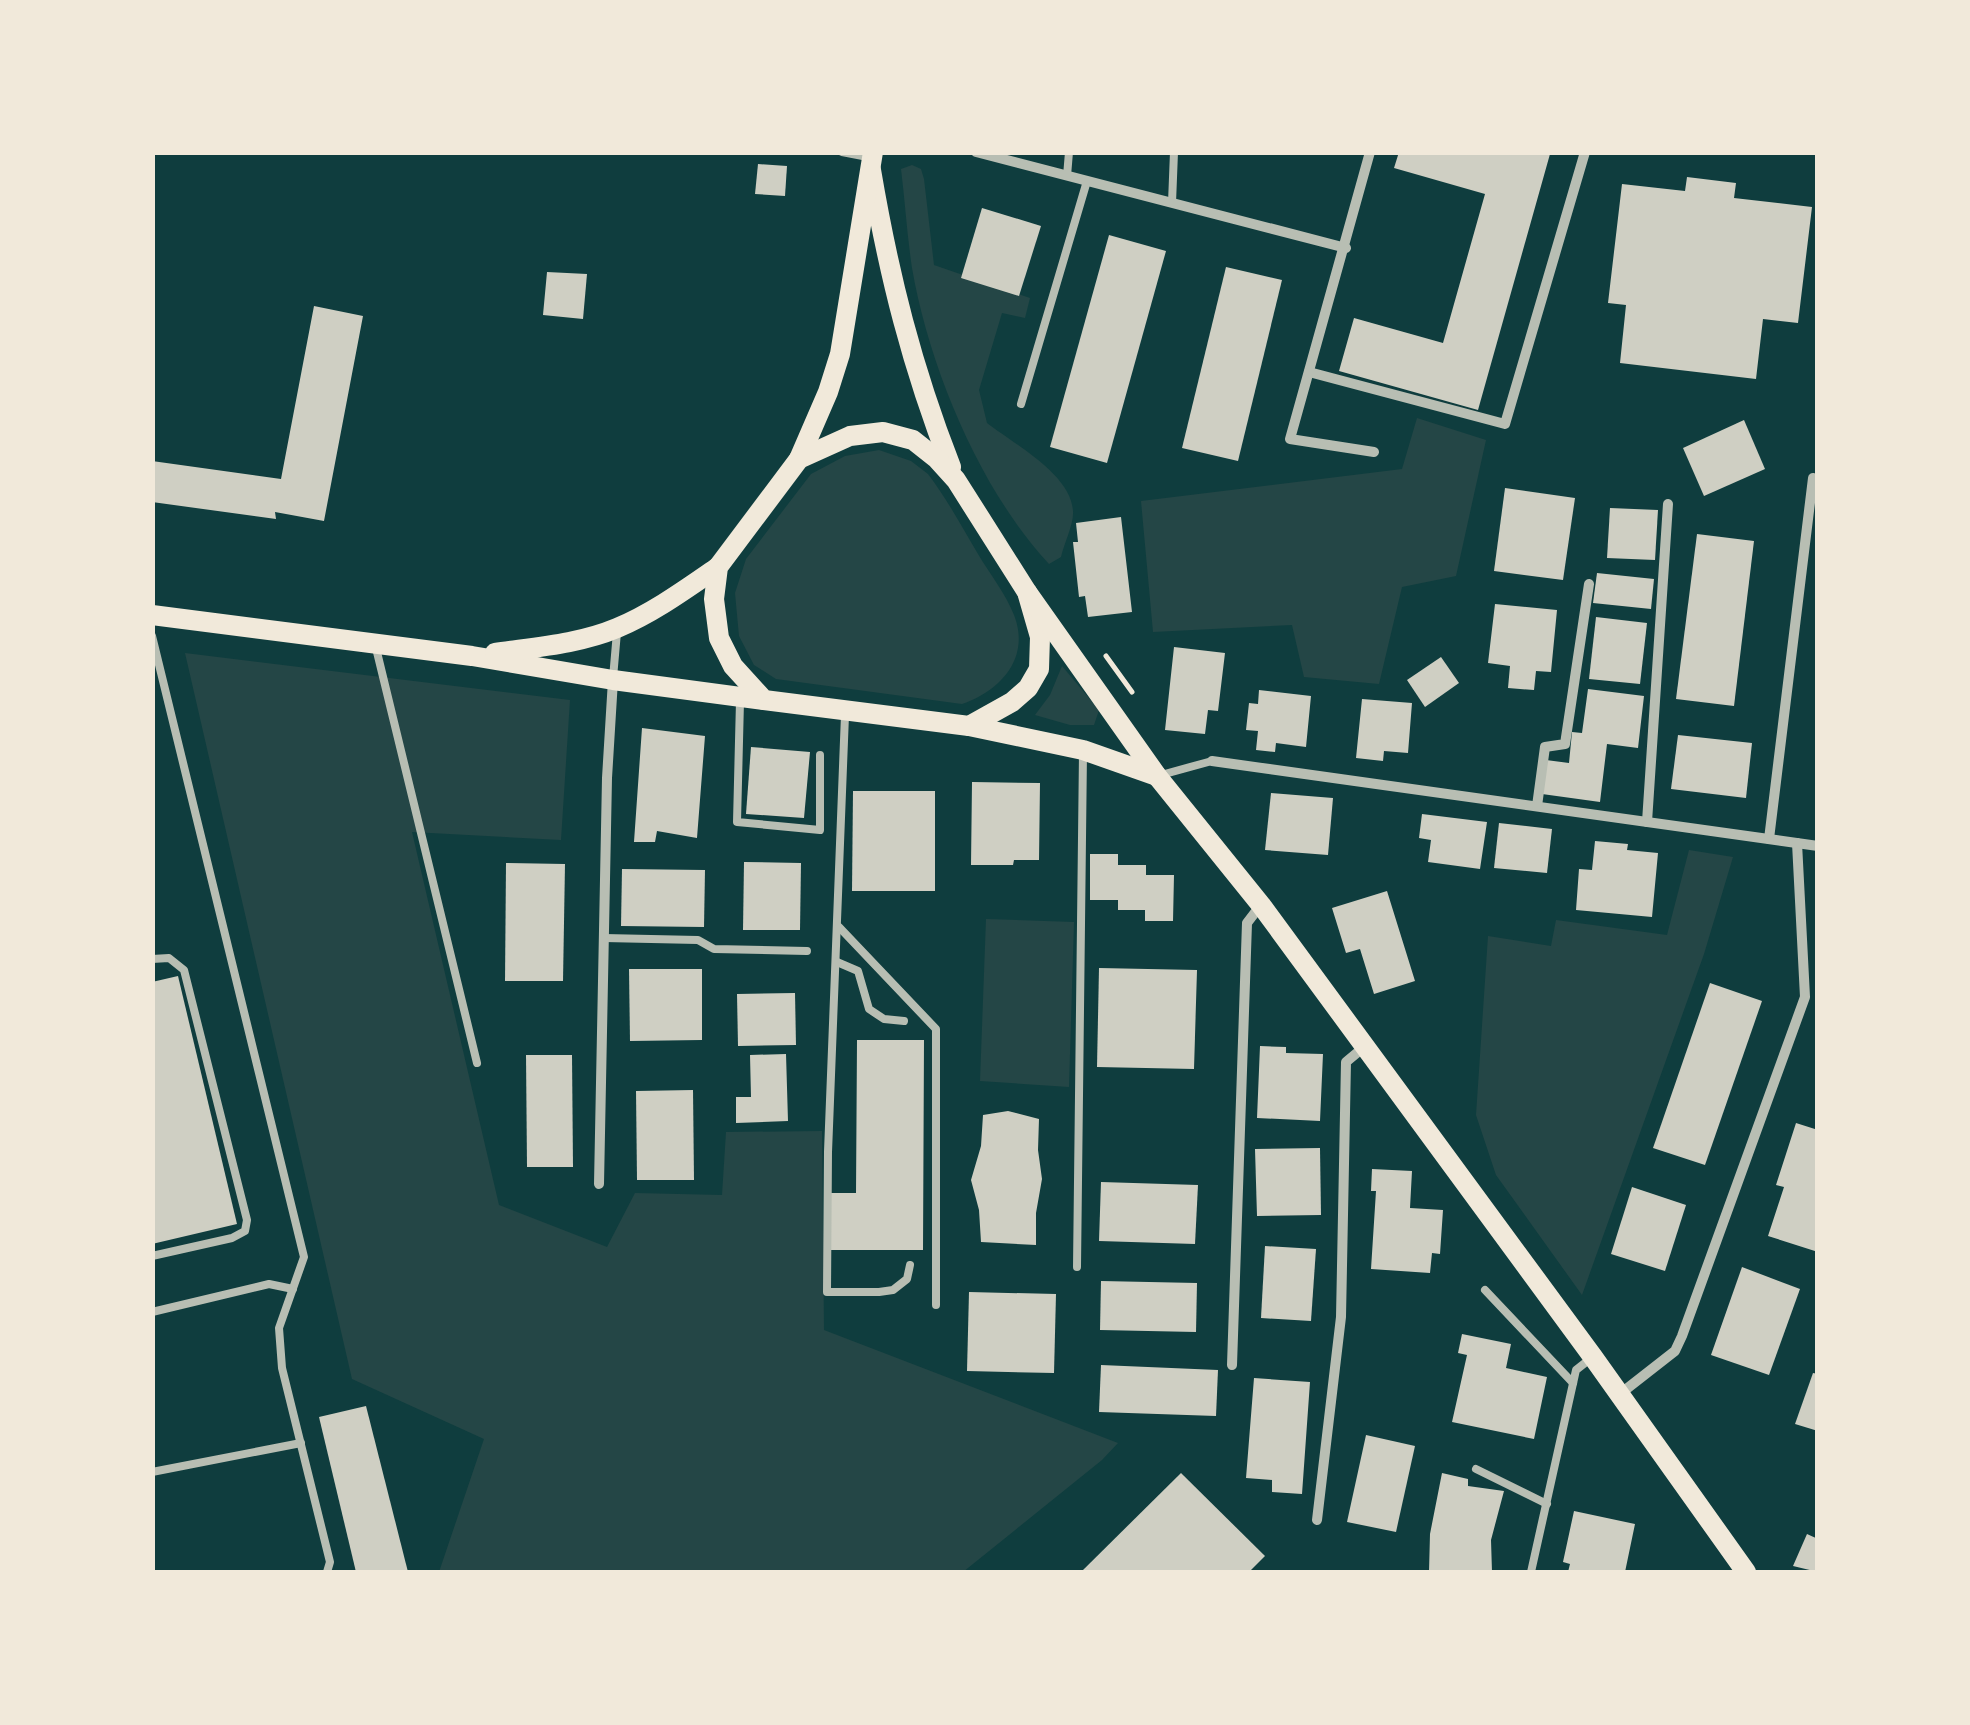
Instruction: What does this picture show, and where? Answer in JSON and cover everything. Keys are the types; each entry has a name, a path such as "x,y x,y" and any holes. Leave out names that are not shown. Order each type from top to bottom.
{"main road":[{"path":"472,656 583,640 618,628 718,567 799,459 828,392 840,354 872,160"},
{"path":"872,160 884,250 902,328 956,480"},
{"path":"799,459 850,436 883,432 914,440 956,480 1027,592 1157,776 1261,905 1746,1572"},
{"path":"718,567 714,599 722,650 764,700"},
{"path":"969,726 1012,702 1028,688 1038,669 1040,637 1027,592"},
{"path":"152,614 969,726 1083,750 1157,776"}],"street":[{"path":"976,152 1346,248"},
{"path":"1370,152 1290,439 1374,452"},
{"path":"1309,372 1505,424 1584,152"},
{"path":"1768,839 1813,478"},
{"path":"1648,822 1668,504"},
{"path":"1537,806 1544,747 1565,744 1589,584"},
{"path":"599,1184 613,680"},
{"path":"1212,761 1818,846"},
{"path":"1620,1394 1675,1352 1805,997 1798,843"},
{"path":"1232,1365 1248,923 1261,905"},
{"path":"1317,1520 1342,1317 1346,1062 1365,1046"}],"lane":[{"path":"842,152 872,160"},
{"path":"1066,176 1069,152"},
{"path":"1172,203 1174,152"},
{"path":"1021,404 1087,181"},
{"path":"613,680 618,628"},
{"path":"152,636 304,1258 279,1328 282,1368 330,1562 328,1572"},
{"path":"375,643 477,1063"},
{"path":"740,696 737,822 820,830 820,755"},
{"path":"845,710 827,1292 893,1290 907,1280 910,1265"},
{"path":"1077,1267 1083,750"},
{"path":"1157,776 1212,761"},
{"path":"839,927 936,1029 936,1305"},
{"path":"604,938 698,940 714,949 807,951"},
{"path":"152,1256 232,1238 245,1231 248,1220 184,970 169,958 154,958"},
{"path":"837,962 858,972 869,1009 884,1018 904,1020"},
{"path":"152,1312 270,1284 293,1288"},
{"path":"1485,1290 1573,1383"},
{"path":"1531,1572 1576,1370 1593,1357"},
{"path":"152,1472 301,1443"},
{"path":"1476,1469 1547,1504"}],"path":[{"path":"1098,646 1135,696"}],"shaded area":[{"path":"912,165 921,169 924,179 934,265 1030,298 1025,318 1002,313 979,390 987,423 1052,472 1070,497 1073,511 1061,557 1049,564 1024,534 980,464 931,346 907,231 901,169"},
{"path":"1417,418 1486,440 1456,576 1402,587 1379,684 1304,677 1292,625 1153,632 1141,501 1402,469"},
{"path":"879,450 911,461 928,474 1014,615 1018,645 1009,671 989,691 962,704 776,679 754,665 739,636 735,593 746,559 811,474 845,456"},
{"path":"185,653 570,700 561,840 412,832 499,1205 607,1247 635,1193 722,1195 726,1132 822,1131 824,1330 1118,1443 963,1572 439,1572 484,1439 352,1379"},
{"path":"1062,666 1099,710 1094,725 1070,725 1035,715 1050,695"},
{"path":"1689,850 1733,857 1704,954 1582,1295 1496,1175 1476,1115 1488,936 1551,946 1556,920 1667,935"},
{"path":"986,919 1074,922 1069,1087 980,1081"}],"building":[{"path":"1399,152 1550,154 1478,410 1339,371 1354,318 1443,343 1485,194 1394,168"},
{"path":"758,164 787,166 785,196 755,194"},
{"path":"1687,177 1736,183 1734,198 1812,207 1798,323 1763,319 1756,379 1620,363 1626,305 1608,303 1622,184 1685,191"},
{"path":"982,208 1041,226 1019,296 961,278"},
{"path":"1109,235 1166,251 1107,463 1050,447"},
{"path":"1226,267 1282,280 1238,461 1182,448"},
{"path":"547,272 587,274 583,319 543,315"},
{"path":"314,306 363,316 324,521 275,512 276,519 152,502 152,461 281,479"},
{"path":"1744,420 1765,469 1704,496 1683,448"},
{"path":"1505,488 1575,498 1563,580 1494,571"},
{"path":"1610,508 1658,510 1655,560 1607,558"},
{"path":"1121,517 1132,612 1088,617 1085,596 1079,597 1073,542 1078,542 1076,523"},
{"path":"1697,534 1754,541 1734,706 1676,699"},
{"path":"1597,573 1654,579 1651,609 1593,603"},
{"path":"1495,604 1557,610 1551,672 1536,671 1534,690 1508,688 1510,666 1488,663"},
{"path":"1596,617 1647,623 1640,684 1589,679"},
{"path":"1174,647 1225,653 1218,711 1208,710 1205,734 1165,730"},
{"path":"1441,657 1459,683 1425,707 1407,680"},
{"path":"1588,689 1644,696 1638,748 1607,744 1600,802 1542,794 1546,760 1569,763 1572,732 1582,733"},
{"path":"1259,690 1311,696 1306,747 1276,743 1275,752 1256,750 1258,731 1246,730 1249,703 1258,704"},
{"path":"1362,699 1412,703 1408,753 1384,751 1383,761 1356,758"},
{"path":"642,728 705,736 697,838 657,831 655,842 634,842"},
{"path":"1678,735 1752,743 1746,798 1671,789"},
{"path":"751,747 810,752 804,818 746,814"},
{"path":"972,782 1040,783 1039,860 1014,860 1013,865 971,865"},
{"path":"853,791 935,791 935,891 852,891"},
{"path":"1271,793 1333,798 1328,855 1265,850"},
{"path":"1422,814 1487,822 1480,869 1428,862 1431,840 1419,838"},
{"path":"1499,823 1552,829 1547,873 1494,868"},
{"path":"1595,841 1628,844 1627,850 1658,853 1652,917 1576,910 1579,869 1592,870"},
{"path":"1090,854 1118,854 1118,865 1146,865 1146,875 1174,875 1173,921 1145,921 1145,910 1118,910 1118,900 1090,900"},
{"path":"744,862 801,863 800,930 743,930"},
{"path":"506,863 565,864 563,981 505,981"},
{"path":"622,869 705,870 704,927 621,926"},
{"path":"1387,891 1415,981 1374,994 1360,949 1346,953 1332,908"},
{"path":"1099,968 1197,970 1194,1069 1097,1067"},
{"path":"629,969 702,969 702,1040 630,1041"},
{"path":"178,976 237,1224 152,1244 152,982"},
{"path":"1710,983 1762,1001 1705,1165 1653,1148"},
{"path":"795,993 796,1045 738,1046 737,994"},
{"path":"857,1040 924,1040 923,1250 830,1250 830,1193 856,1193"},
{"path":"1260,1046 1286,1047 1286,1053 1323,1054 1320,1121 1257,1118"},
{"path":"786,1054 788,1121 736,1123 736,1097 751,1097 750,1055"},
{"path":"526,1055 572,1055 573,1167 527,1167"},
{"path":"693,1090 694,1180 637,1180 636,1091"},
{"path":"1008,1111 1039,1119 1042,1179 1036,1245 981,1242 979,1210 971,1180 981,1146 983,1115"},
{"path":"1796,1123 1818,1130 1818,1252 1768,1236 1784,1187 1776,1185"},
{"path":"1320,1148 1321,1215 1257,1216 1255,1149"},
{"path":"1372,1169 1412,1171 1410,1208 1443,1210 1440,1254 1432,1253 1430,1273 1371,1269 1376,1191 1371,1191"},
{"path":"1101,1182 1198,1185 1195,1244 1099,1241"},
{"path":"1632,1187 1686,1205 1665,1271 1611,1254"},
{"path":"1265,1246 1316,1249 1311,1321 1261,1318"},
{"path":"1742,1267 1800,1289 1769,1375 1711,1355"},
{"path":"1101,1281 1197,1283 1196,1332 1100,1330"},
{"path":"969,1292 1056,1294 1054,1373 967,1371"},
{"path":"1462,1334 1511,1344 1506,1368 1547,1377 1534,1439 1452,1422 1467,1355 1458,1353"},
{"path":"1101,1365 1218,1370 1216,1416 1099,1412"},
{"path":"1813,1373 1818,1374 1818,1431 1795,1424"},
{"path":"1254,1378 1310,1382 1302,1494 1272,1492 1272,1480 1246,1478"},
{"path":"366,1406 408,1572 356,1572 319,1417"},
{"path":"1366,1435 1415,1446 1396,1532 1347,1522"},
{"path":"1181,1473 1265,1556 1249,1572 1081,1572"},
{"path":"1442,1473 1468,1479 1468,1486 1504,1491 1491,1540 1492,1572 1429,1572 1430,1534"},
{"path":"1574,1511 1635,1524 1625,1572 1568,1572 1570,1564 1563,1562"},
{"path":"1807,1534 1818,1539 1818,1572 1793,1566"}]}
